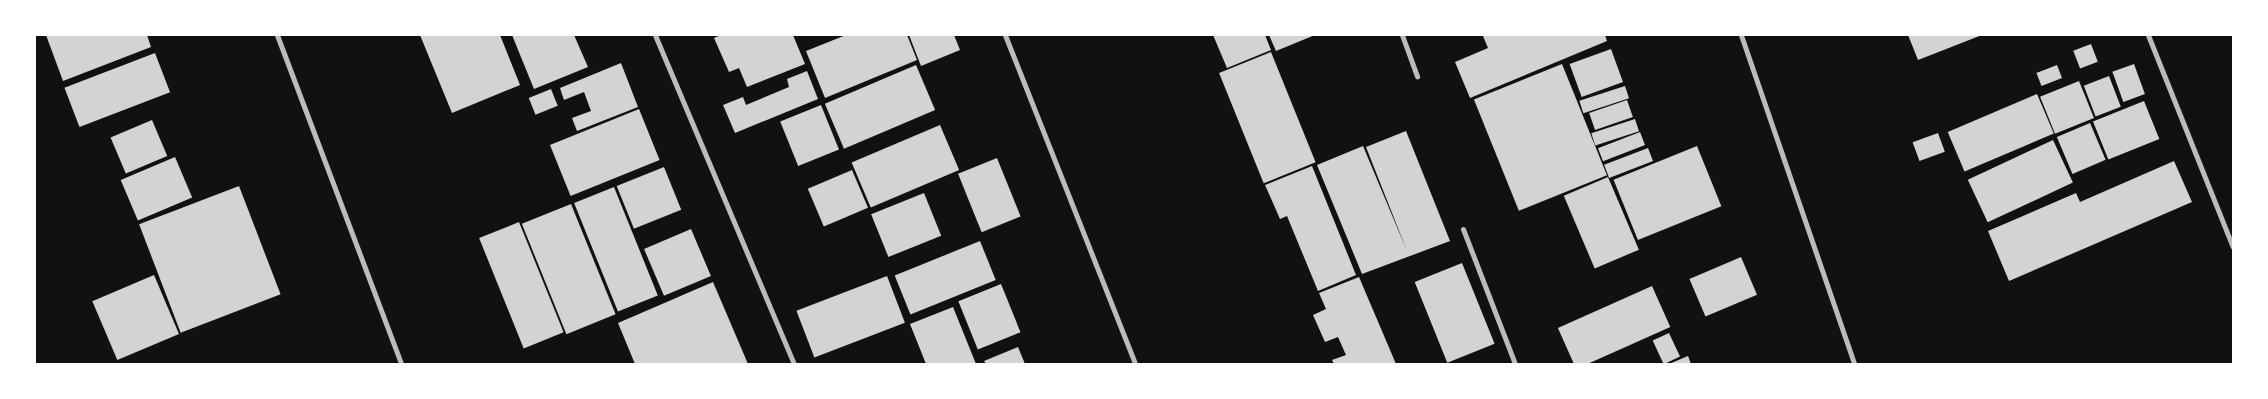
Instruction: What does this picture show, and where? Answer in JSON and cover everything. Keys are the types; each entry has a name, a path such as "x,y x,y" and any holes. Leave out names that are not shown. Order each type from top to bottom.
{"street":[{"path":"277,35 401,364"},
{"path":"655,35 794,364"},
{"path":"1005,35 1135,364"},
{"path":"1402,35 1417,76"},
{"path":"1741,35 1854,364"},
{"path":"2148,35 2233,247"},
{"path":"1463,229 1515,364"}],"building":[{"path":"46,35 147,35 151,47 63,81"},
{"path":"420,35 500,35 520,85 452,113"},
{"path":"512,35 574,35 588,67 534,89"},
{"path":"721,35 793,35 805,64 747,87 739,68 729,72 714,38"},
{"path":"846,35 907,35 917,60 825,98 806,51"},
{"path":"909,35 954,35 960,50 921,66"},
{"path":"1213,35 1265,35 1271,50 1227,68"},
{"path":"1269,35 1315,35 1276,51"},
{"path":"1605,35 1607,41 1470,98 1455,62 1488,48 1483,36"},
{"path":"1908,35 1982,35 1918,60"},
{"path":"2091,44 2098,62 2080,69 2073,51"},
{"path":"1611,49 1623,82 1582,97 1570,64"},
{"path":"1271,52 1316,162 1264,183 1219,73"},
{"path":"155,53 170,92 79,127 64,88"},
{"path":"621,63 638,107 577,131 572,118 591,111 584,92 564,100 560,88"},
{"path":"1562,64 1607,175 1519,211 1474,100"},
{"path":"2134,64 2145,94 2123,102 2112,72"},
{"path":"916,65 935,110 844,149 825,104"},
{"path":"2057,65 2062,78 2041,86 2036,73"},
{"path":"807,71 818,99 735,133 723,105 743,97 746,105 789,87 787,79"},
{"path":"2109,76 2121,107 2096,116 2084,86"},
{"path":"2079,81 2094,118 2055,134 2040,97"},
{"path":"1625,86 1629,98 1583,113 1579,101"},
{"path":"551,89 558,106 535,115 529,98"},
{"path":"2037,94 2054,134 1965,171 1948,132"},
{"path":"1627,100 1633,117 1595,130 1589,113"},
{"path":"2144,101 2159,139 2108,160 2093,122"},
{"path":"821,105 839,150 798,166 780,121"},
{"path":"639,109 660,160 571,196 550,145"},
{"path":"1635,119 1639,131 1595,146 1591,133"},
{"path":"152,120 167,156 126,173 111,138"},
{"path":"2090,123 2106,160 2072,174 2057,137"},
{"path":"940,125 959,170 871,208 852,163"},
{"path":"1406,131 1450,241 1362,274 1317,165 1363,146 1407,251 1366,147"},
{"path":"1640,132 1645,145 1603,161 1598,148"},
{"path":"1938,133 1945,152 1919,161 1913,142"},
{"path":"2053,140 2073,183 1988,222 1968,180"},
{"path":"1697,146 1721,206 1638,240 1614,180"},
{"path":"1648,148 1653,161 1609,178 1604,165"},
{"path":"175,157 192,198 138,221 121,180"},
{"path":"997,158 1021,216 982,232 958,174"},
{"path":"2174,161 2192,202 2009,281 1988,231 2076,193 2080,202"},
{"path":"1312,166 1356,275 1318,291 1287,216 1280,219 1265,185"},
{"path":"664,167 681,210 634,229 617,186"},
{"path":"852,170 868,208 824,226 808,189"},
{"path":"1608,177 1639,250 1595,268 1564,196"},
{"path":"239,186 281,294 181,333 139,224"},
{"path":"614,187 658,295 618,312 574,203"},
{"path":"924,193 941,236 888,257 871,214"},
{"path":"571,204 616,314 566,334 522,224"},
{"path":"519,222 564,332 524,348 479,238"},
{"path":"691,229 711,276 664,296 644,249"},
{"path":"980,241 996,280 910,314 895,275"},
{"path":"1741,257 1757,295 1705,317 1689,279"},
{"path":"1462,263 1495,344 1447,363 1415,282"},
{"path":"154,275 179,334 117,360 92,301"},
{"path":"887,276 905,323 814,357 796,311"},
{"path":"1359,277 1396,364 1334,364 1332,360 1346,355 1338,337 1325,342 1313,315 1326,309 1319,293"},
{"path":"713,282 748,364 635,364 618,323"},
{"path":"1001,284 1020,332 978,349 958,301"},
{"path":"1652,286 1670,327 1587,364 1574,364 1558,328"},
{"path":"953,307 976,364 926,364 910,324"},
{"path":"1669,333 1680,357 1664,364 1653,341"},
{"path":"1018,347 1025,364 986,364 984,361"},
{"path":"1688,356 1691,364 1669,364"}]}
